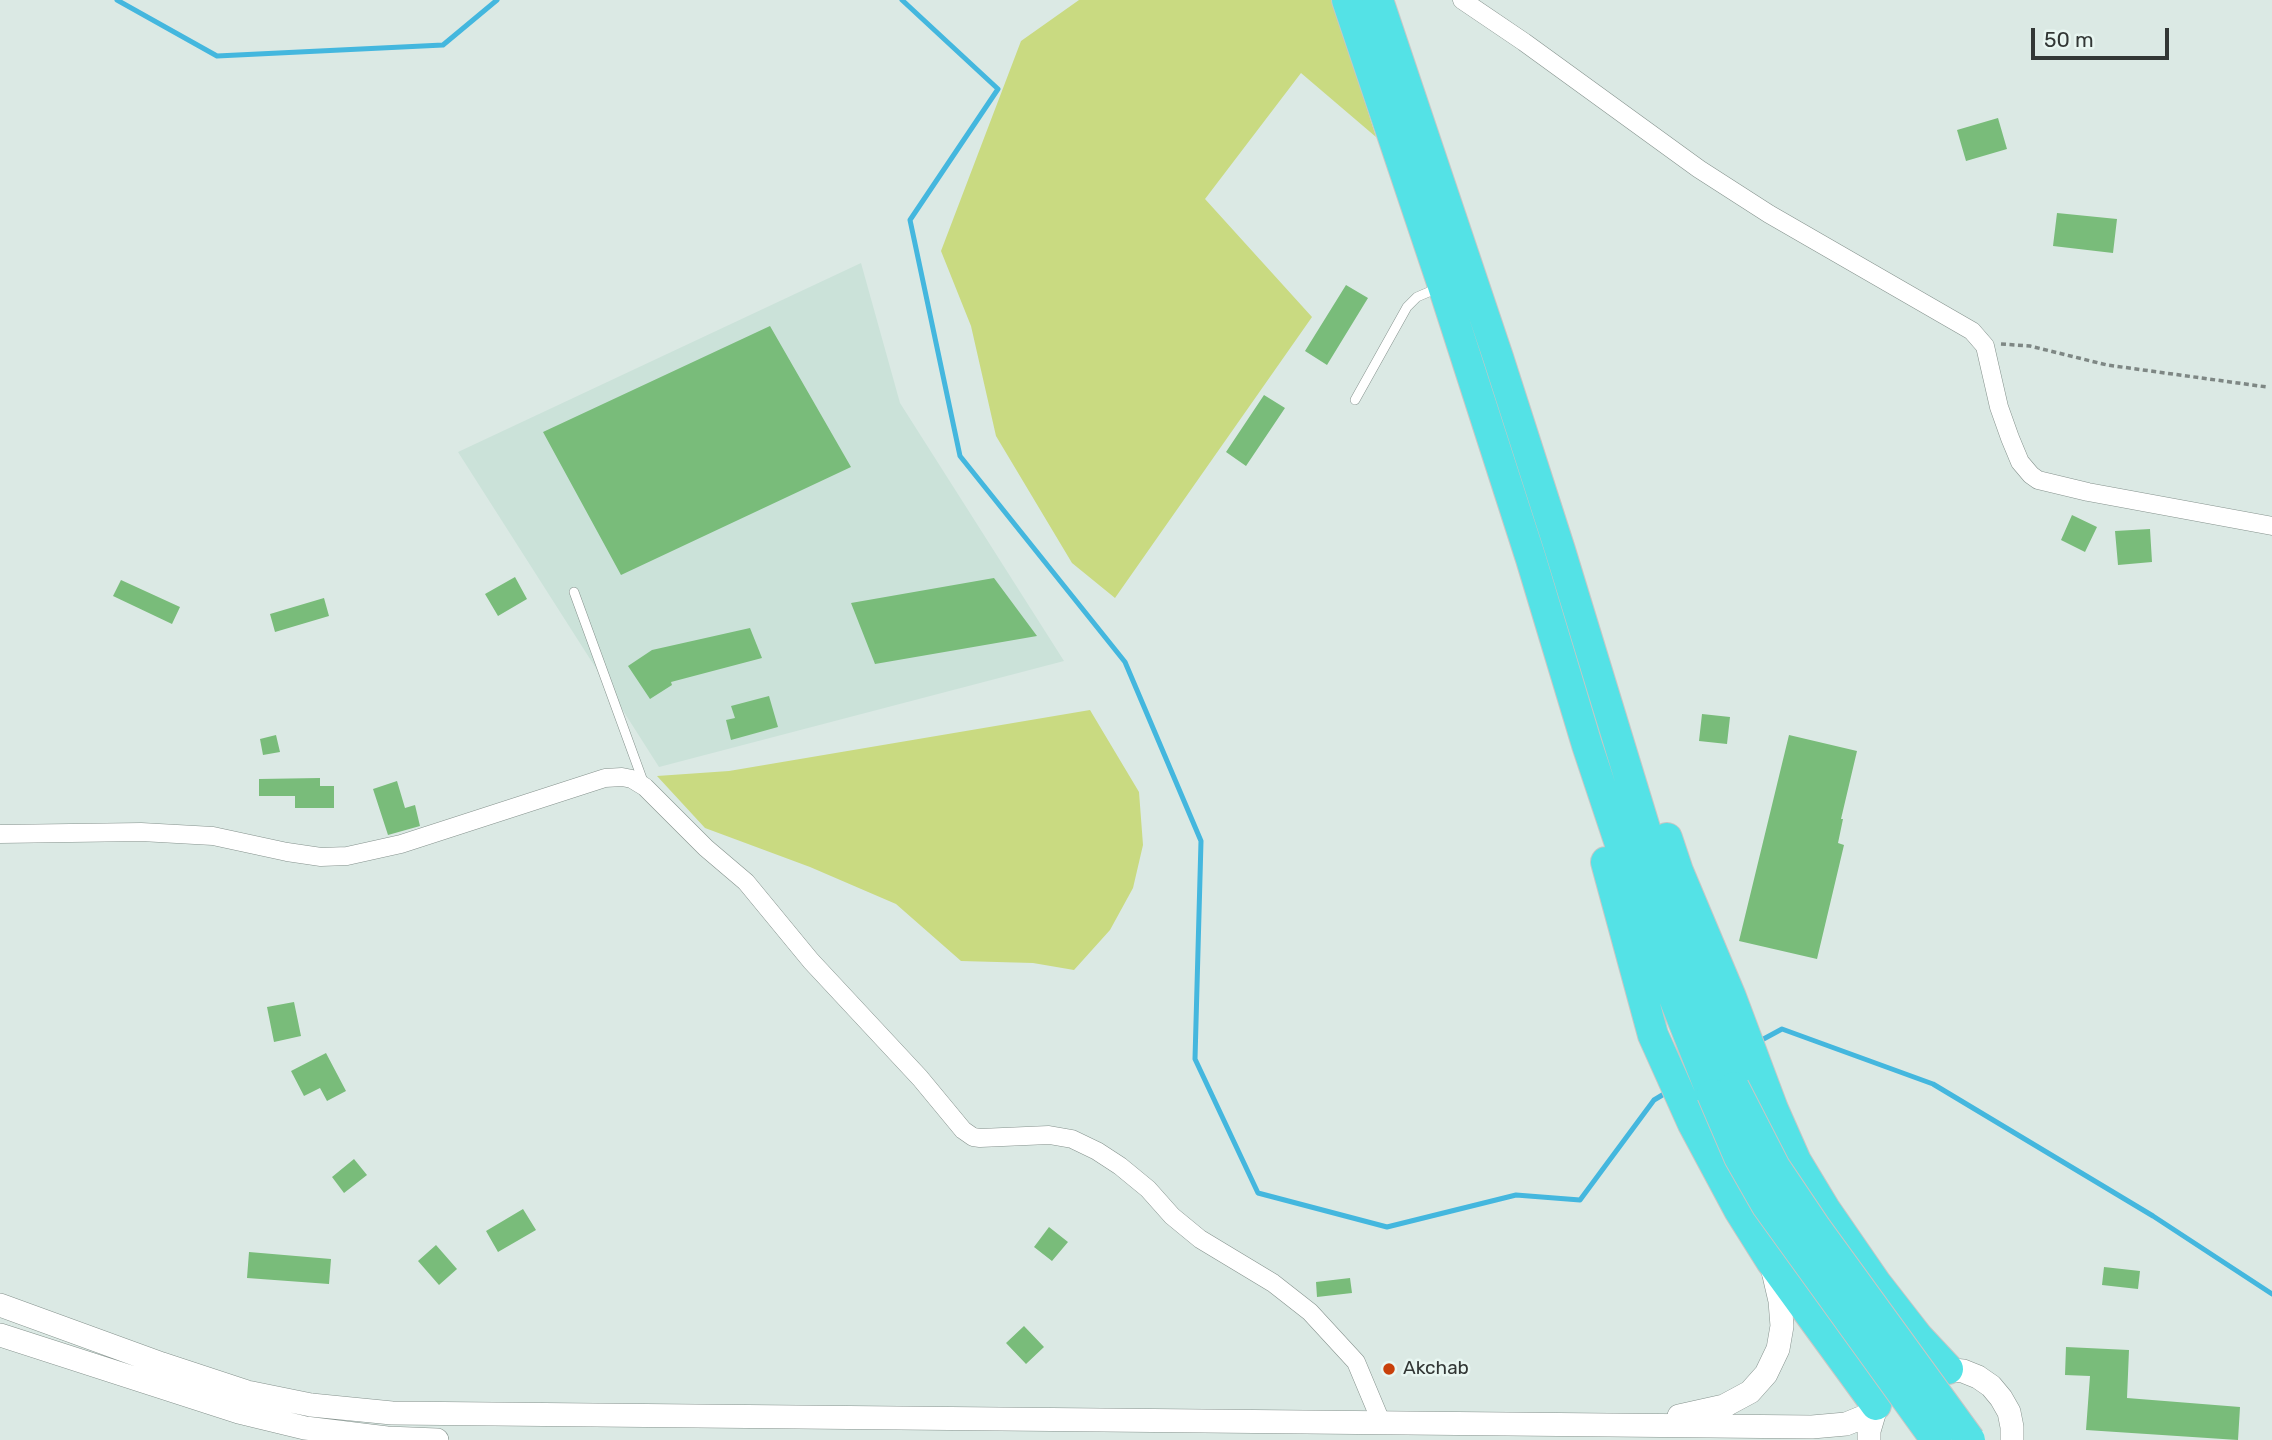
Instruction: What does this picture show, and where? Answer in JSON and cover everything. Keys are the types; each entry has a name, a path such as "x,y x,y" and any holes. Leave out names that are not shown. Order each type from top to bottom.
{"highway":[{"path":"1347,0 1443,286 1531,559 1587,745 1657,955 1734,1087 1775,1167 1970,1440"},
{"path":"1378,0 1560,550 1661,887 1692,1012 1740,1157 1767,1206 1936,1440"},
{"path":"1606,705 1630,745 1642,773 1678,871 1796,1161 1825,1209 1892,1304 1948,1368"},
{"path":"1587,745 1593,811 1653,1035 1693,1124 1739,1210 1770,1261 1875,1409"}],"street":[{"path":"1462,0 1699,169 1769,214 1972,331 1985,346 1999,407 2020,462 2038,480 2088,492 2272,526"},
{"path":"0,834 141,832 212,835 287,852 321,857 347,856 401,844 606,778 632,779 645,787 706,848 746,882 811,961 920,1078 963,1130 981,1139 1049,1135 1072,1139 1120,1166 1200,1239 1273,1283 1310,1312 1356,1362 1382,1424"},
{"path":"1626,1425 1699,1413 1724,1406 1750,1392 1766,1374 1778,1349 1782,1326 1780,1301 1770,1261"},
{"path":"0,1305 247,1392 311,1405 393,1413 1831,1427 1846,1424 1875,1409"},
{"path":"0,1335 239,1412 305,1427 387,1438 437,1440"},
{"path":"1869,1440 1875,1409 1891,1385 1911,1372 1935,1367 1963,1371 1991,1386 2009,1412 2012,1440"}],"lane":[{"path":"1354,400 1407,307 1417,297 1443,286"},
{"path":"573,592 645,787"}],"path":[{"path":"1985,346 2010,343 2107,365 2267,387"}],"shaded area":[{"path":"861,263 900,403 1064,661 659,767 458,452"}],"green space":[{"path":"1079,0 1333,0 1376,137 1301,73 1205,199 1312,317 1115,598 1072,563 996,436 971,326 941,251 1021,41"},
{"path":"1090,710 1139,792 1143,845 1133,888 1110,930 1074,970 1033,963 961,961 896,904 810,867 705,828 657,776 729,771"}],"building":[{"path":"1998,118 2007,149 1966,161 1957,130"},
{"path":"2057,213 2117,219 2113,253 2053,246"},
{"path":"1346,285 1368,298 1327,365 1305,351"},
{"path":"770,326 851,467 621,575 543,432"},
{"path":"1264,395 1285,408 1246,466 1226,452"},
{"path":"2072,515 2097,527 2085,552 2061,540"},
{"path":"2150,529 2152,562 2118,565 2115,531"},
{"path":"515,577 527,599 498,616 485,594"},
{"path":"994,578 1037,636 875,664 851,603"},
{"path":"121,580 180,607 172,624 113,596"},
{"path":"324,598 329,616 275,632 270,614"},
{"path":"750,628 762,658 671,682 672,685 650,699 628,666 652,650"},
{"path":"769,696 778,727 731,740 726,720 735,718 731,706"},
{"path":"1702,714 1730,717 1727,744 1699,741"},
{"path":"276,735 280,752 263,755 260,739"},
{"path":"1789,735 1857,751 1841,819 1838,843 1844,845 1817,959 1739,941"},
{"path":"320,778 320,786 334,786 334,808 295,808 295,796 259,796 259,779"},
{"path":"397,781 405,808 415,805 420,826 388,835 373,789"},
{"path":"294,1002 301,1036 274,1042 267,1007"},
{"path":"326,1053 346,1091 327,1101 320,1088 304,1096 291,1071"},
{"path":"354,1159 367,1175 344,1193 332,1177"},
{"path":"523,1209 536,1230 498,1252 486,1231"},
{"path":"1049,1227 1068,1242 1052,1261 1034,1247"},
{"path":"436,1245 457,1269 439,1285 418,1261"},
{"path":"249,1252 331,1259 329,1284 247,1278"},
{"path":"2104,1267 2140,1271 2138,1289 2102,1285"},
{"path":"1350,1278 1352,1293 1317,1297 1316,1282"},
{"path":"1024,1326 1044,1347 1026,1364 1006,1343"},
{"path":"2066,1347 2129,1350 2127,1398 2240,1407 2238,1440 2086,1430 2090,1376 2065,1375"}],"waterway":[{"path":"117,0 217,56 443,45 497,0"},
{"path":"902,0 998,89 910,220 960,456 1125,662 1201,841 1195,1059 1258,1193 1387,1227 1516,1195 1580,1200 1654,1100 1669,1091"},
{"path":"1758,1042 1782,1029 1933,1084 2153,1216 2272,1294"}],"place":[{"name":"Akchab","path":"1389,1369"}]}
